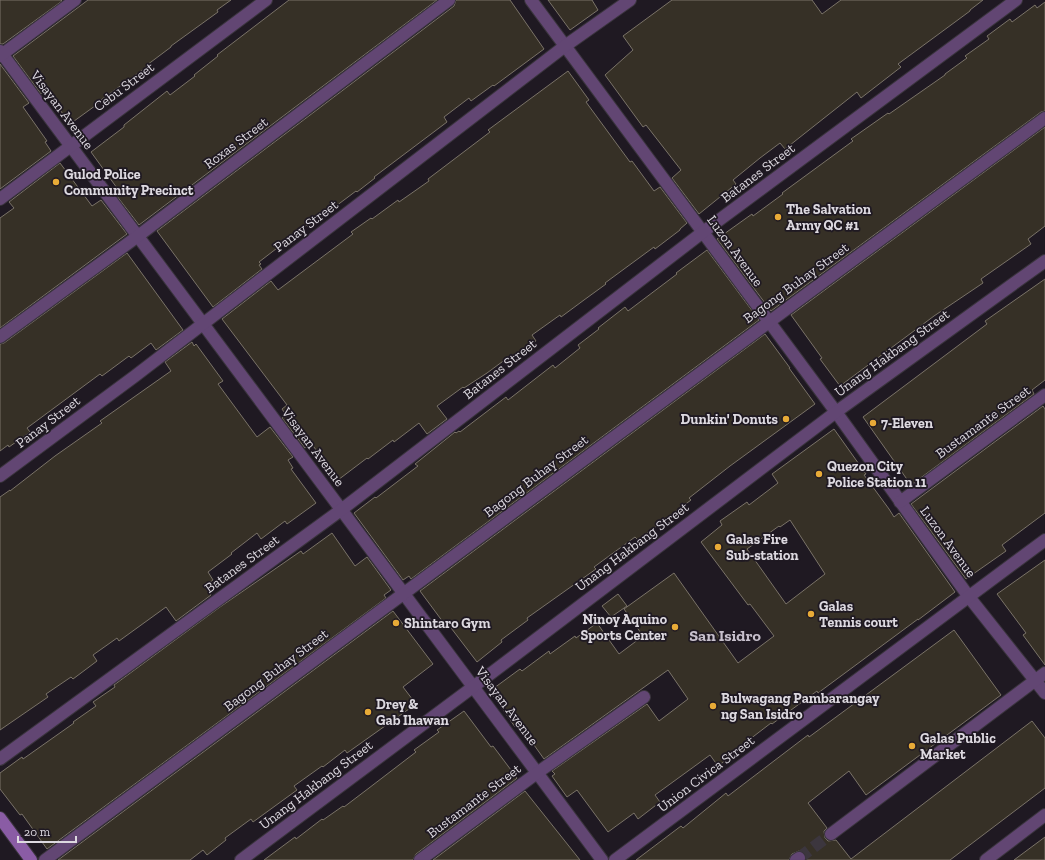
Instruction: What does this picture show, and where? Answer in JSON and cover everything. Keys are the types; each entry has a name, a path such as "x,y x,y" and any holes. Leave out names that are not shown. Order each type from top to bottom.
{"street":[{"path":"1,54 76,0"},
{"name":"Cebu Street","path":"0,198 266,0"},
{"name":"Roxas Street","path":"0,336 138,236 449,0"},
{"name":"Luzon Avenue","path":"531,0 836,412 969,597 1040,676 1045,693"},
{"name":"Panay Street","path":"0,476 203,324 565,46 630,0"},
{"name":"Batanes Street","path":"0,759 341,510 703,232 1016,0"},
{"name":"Visayan Avenue","path":"1,54 602,860"},
{"name":"Bagong Buhay Street","path":"46,860 1045,118"},
{"name":"Unang Hakbang Street","path":"241,860 473,687 836,412 1045,262"},
{"name":"Bustamante Street","path":"900,502 1045,395"},
{"name":"Union Civica Street","path":"615,860 1045,540"},
{"path":"831,834 1040,676"},
{"name":"Bustamante Street","path":"420,860 537,773 644,697"},
{"path":"986,860 1045,815"},
{"path":"0,818 31,860"}],"building":[{"path":"0,0 62,1 3,44 0,44"},
{"path":"88,0 231,0 217,10 218,12 147,65 148,66 70,124 46,90 41,94 13,56"},
{"path":"289,0 437,0 139,225 113,191 117,188 91,152 167,91 170,95 195,76 194,75 218,56 217,55"},
{"path":"456,0 510,0 544,49 494,86 493,85 471,101 469,98 444,117 447,122 374,177 375,178 357,192 356,191 308,227 307,225 259,262 262,269 213,307 157,231 454,6"},
{"path":"548,0 592,0 598,10 570,30"},
{"path":"672,0 812,0 822,14 841,0 983,0 898,64 901,67 861,98 857,92 785,149 780,143 760,158 733,180 736,184 699,214 672,178 681,170 646,125 643,127 605,75 633,50 623,36"},
{"path":"1045,2 1045,111 1041,112 771,311 717,239 752,214 753,216 783,194 782,193 853,141 851,139 945,75 967,58 965,56 989,39 987,36 1010,19 1012,22 1035,5 1037,8"},
{"path":"0,64 29,103 23,107 47,141 45,142 51,151 0,189"},
{"path":"568,71 589,100 586,102 630,162 632,161 654,191 660,187 687,223 655,249 654,247 561,317 560,315 532,335 536,341 512,358 510,356 437,406 447,419 427,434 419,423 394,442 393,440 368,459 367,458 338,480 311,443 305,448 282,418 286,415 282,409 287,405 222,319 271,281 278,290 353,234 351,232 429,181 428,179 490,132 488,130"},
{"path":"1045,127 1045,226 1028,239 1031,244 981,279 983,283 934,316 840,386 791,315"},
{"path":"60,163 92,206 101,200 127,234 0,328 0,218 14,208 9,202"},
{"path":"707,250 759,320 411,579 409,576 403,580 354,513 418,466 415,464 455,432 460,432 506,397 508,400 553,365 555,368 580,348 578,345 625,307 628,311"},
{"path":"127,253 183,330 156,350 151,343 131,358 129,356 102,376 100,374 27,428 30,432 9,447 8,445 0,451 0,344 4,343"},
{"path":"1045,279 1045,380 1032,390 1034,394 911,485 863,417 987,324 985,321"},
{"path":"765,334 815,404 730,466 689,498 691,500 638,540 635,537 594,567 596,569 527,618 528,620 501,640 502,642 477,662 445,620 443,622 420,591"},
{"path":"192,342 194,346 196,344 223,381 218,384 257,437 270,427 293,457 288,460 293,468 291,469 316,503 287,524 285,521 261,539 257,533 208,572 213,580 205,586 211,595 176,621 166,607 119,641 117,638 93,655 97,661 73,679 71,677 46,694 48,697 0,730 0,497 102,423 100,421 171,371 165,362"},
{"path":"1043,406 1045,409 1045,513 1002,545 1006,551 966,579 911,504"},
{"path":"834,429 894,517 899,513 955,592 818,693 817,691 772,724 771,723 718,766 710,755 655,795 660,802 638,819 634,813 608,832 577,790 567,797 552,776 555,774 552,771 647,704 659,721 688,699 668,670 544,759 519,724 515,727 490,691 520,669 522,671 549,651 550,654 575,636 576,638 597,623 619,654 643,636 624,609 674,573 738,663 774,636 750,604 748,605 701,542 722,525 720,521 747,502 749,505 778,483 772,474","holes":["790,520 825,574 786,604 747,549"]},
{"path":"332,533 355,566 367,557 391,590 384,595 386,598 47,849 22,814 20,815 0,789 0,773 22,757 23,759 74,723 73,722 96,706 93,702 115,687 114,685 220,607 301,551 303,554"},
{"path":"1045,560 1045,665 1023,635 1026,633 997,594"},
{"path":"618,594 627,606 611,617 602,606"},
{"path":"393,611 433,664 403,687 416,704 347,753 345,750 323,767 322,766 294,786 297,790 253,822 251,819 225,838 226,840 207,855 203,850 190,860 58,860"},
{"name":"Galas Public Market","path":"954,630 1001,695 866,795 849,771 808,803 827,828 824,831 825,838 828,841 836,840 851,859 1032,721 1045,738 1045,788 950,860 806,860 805,854 799,851 792,854 789,860 636,860 681,826 683,828 726,793 728,796 808,735 809,737"},
{"path":"464,711 517,778 416,854 413,860 264,860 295,837 296,839 322,819 323,820 343,806 344,807 416,752 414,750 439,732 437,730"},
{"path":"525,791 580,860 433,860"},
{"path":"1045,837 1045,860 1014,860"}],"tunnel":[{"path":"799,858 831,834"}],"place":[{"name":"Gulod Police Community Precinct","path":"56,182"},
{"name":"The Salvation Army QC #1","path":"778,217"},
{"name":"Dunkin' Donuts","path":"786,419"},
{"name":"7-Eleven","path":"873,423"},
{"name":"Quezon City Police Station 11","path":"819,474"},
{"name":"Galas Fire Sub-station","path":"718,547"},
{"name":"Galas Tennis court","path":"811,614"},
{"name":"Shintaro Gym","path":"396,623"},
{"name":"Ninoy Aquino Sports Center","path":"675,627"},
{"name":"Bulwagang Pambarangay ng San Isidro","path":"713,706"},
{"name":"Drey & Gab Ihawan","path":"368,712"},
{"name":"Galas Public Market","path":"912,746"}],"district":[{"name":"San Isidro","path":"725,635"}]}
